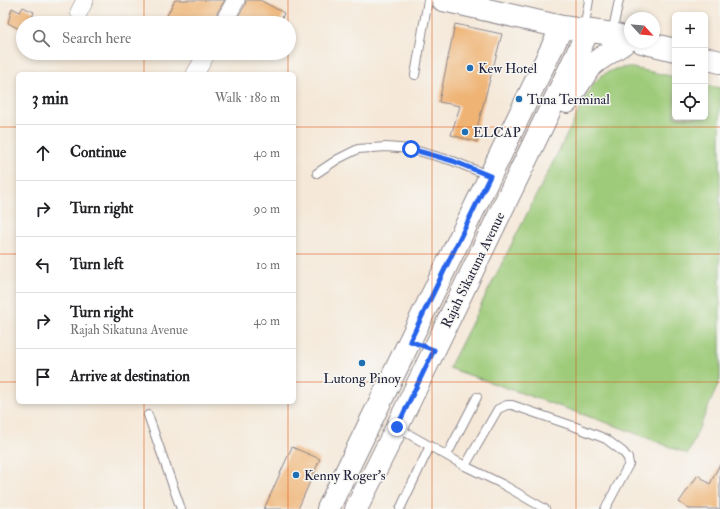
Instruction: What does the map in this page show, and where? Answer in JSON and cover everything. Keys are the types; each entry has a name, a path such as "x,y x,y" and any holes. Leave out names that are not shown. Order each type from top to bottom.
{"main road":[{"path":"453,1 624,38"},
{"path":"328,509 490,176 577,29"},
{"name":"Rajah Sikatuna Avenue","path":"356,509 543,124 577,29"},
{"path":"543,124 553,118 564,108 589,68 624,38"},
{"path":"660,46 672,49"},
{"path":"708,59 720,62"},
{"path":"410,341 434,350"}],"street":[{"path":"227,16 236,0"},
{"path":"196,72 203,60"}],"lane":[{"path":"415,75 428,0"},
{"path":"577,29 586,18 589,0"},
{"path":"619,0 614,24 624,38"},
{"path":"317,173 338,159 358,149 386,147 411,149 453,161 490,176"},
{"path":"447,456 477,397"},
{"path":"465,466 498,409 507,405 512,405 606,439 623,452 628,458 629,464 605,509"},
{"path":"148,416 181,509"},
{"path":"397,427 545,509"},
{"path":"400,509 430,446"}],"green space":[{"path":"628,67 672,76 672,120 708,120 708,86 720,88 720,380 688,454 619,427 449,368 592,85 602,75 615,69"}],"building":[{"path":"175,0 225,0 215,16 167,16"},
{"path":"246,0 260,0 284,13 283,16 238,16 245,5"},
{"path":"23,7 34,12 33,16 16,16 16,27 8,23 12,8 20,12"},
{"name":"Kew Hotel","path":"455,24 502,34 477,128 479,129 477,142 451,135 460,106 439,102"},
{"name":"Kenny Roger's","path":"292,447 320,459 298,509 264,509"},
{"path":"720,464 720,509 689,509 679,502 698,475 710,484"}],"place":[{"name":"Kew Hotel","path":"470,68"},
{"name":"Tuna Terminal","path":"519,99"},
{"name":"ELCAP","path":"465,132"},
{"name":"Lutong Pinoy","path":"362,363"},
{"name":"Kenny Roger's","path":"296,475"}],"route":[{"path":"397,427 434,350 410,341 490,176 453,161 411,149"}]}
